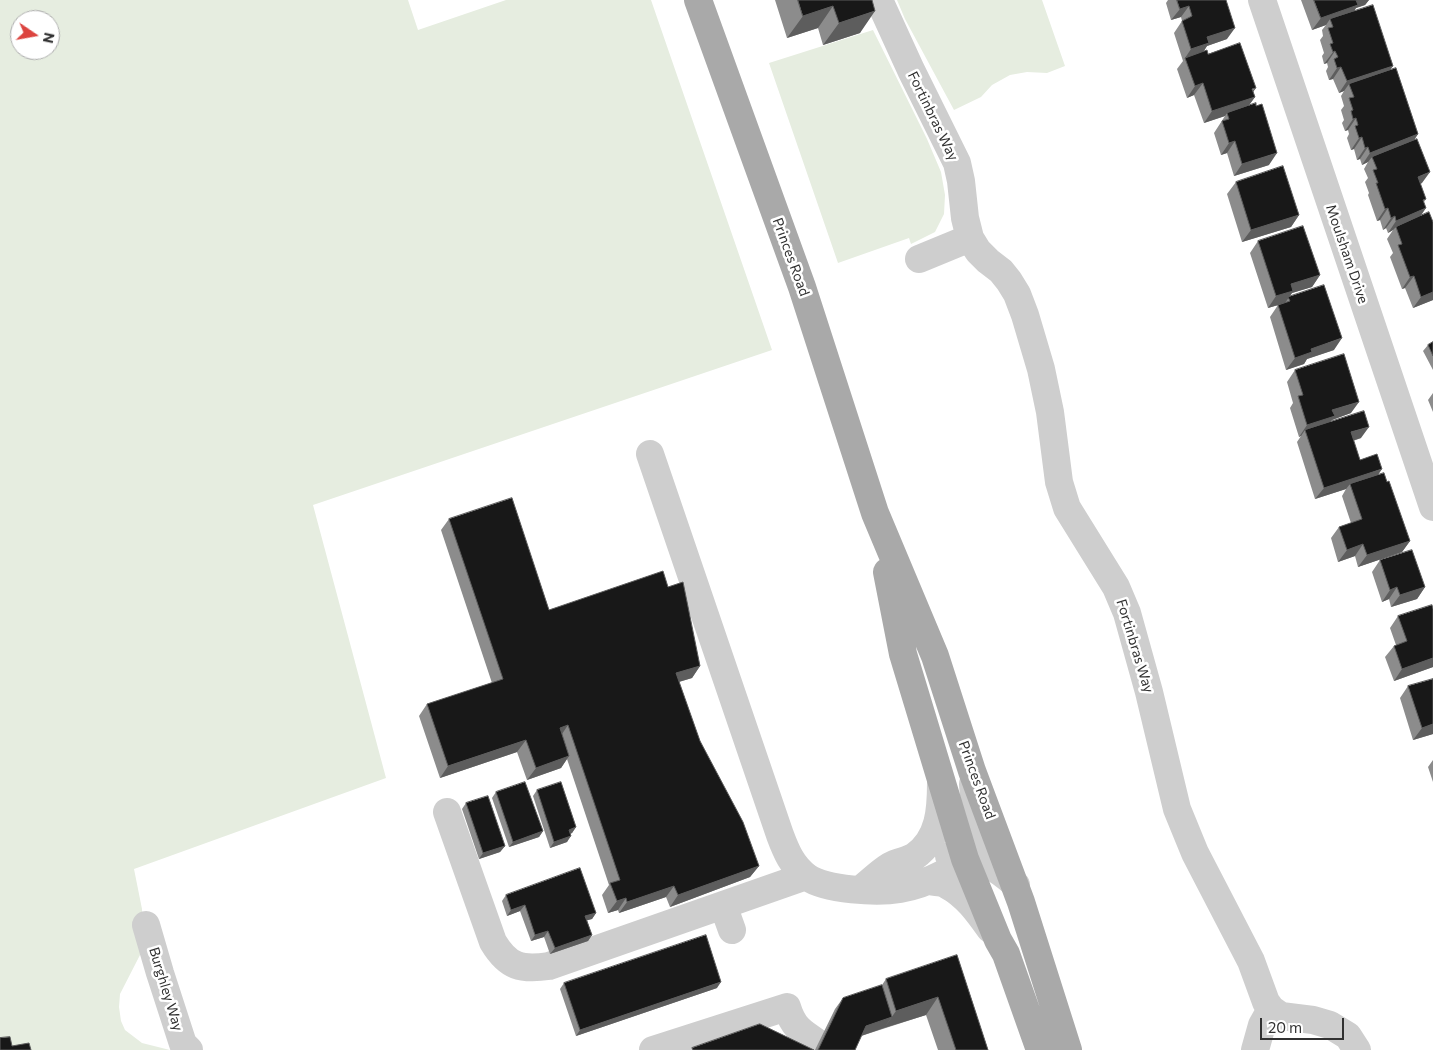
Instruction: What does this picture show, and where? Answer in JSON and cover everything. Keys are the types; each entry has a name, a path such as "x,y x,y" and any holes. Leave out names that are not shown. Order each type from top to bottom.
{"main road":[{"name":"Princes Road","path":"698,1 802,287 875,513 936,656 972,771 1016,885 1068,1050"},
{"name":"Princes Road","path":"875,513 903,654 964,859 998,940 1006,954 1040,1050"}],"street":[{"name":"Fortinbras Way","path":"879,0 957,163 961,181 964,218 970,238 978,251 1010,281 1017,294 1041,370 1050,412 1059,482 1067,508 1116,587 1124,605 1149,692 1177,809 1195,853 1251,961 1270,1009"},
{"name":"Moulsham Drive","path":"1262,0 1433,507"},
{"path":"919,259 970,238"},
{"path":"650,454 783,844 788,856 806,876 816,882 843,889 900,889 927,881 951,870 964,859 974,845 976,827 972,771"},
{"path":"915,856 925,847 935,832 941,811 941,782"},
{"path":"447,812 493,942 503,957 516,966 526,968 549,966 806,876"},
{"path":"860,890 891,865 915,856 945,855 985,863 1001,872 1016,885"},
{"path":"927,881 946,884 962,896 978,911 998,940"},
{"path":"723,905 732,930"},
{"name":"Burghley Way","path":"146,925 183,1044 189,1050"},
{"path":"654,1050 787,1007 791,1020 801,1032 818,1043"},
{"path":"1255,1050 1262,1025 1270,1009 1281,1016 1330,1025 1348,1036 1357,1050"}],"shaded area":[{"path":"0,0 408,0 418,30 506,0 651,0 772,350 313,505 386,778 134,869 142,909 143,937 140,955 120,994 121,1021 125,1030 142,1043 170,1050 0,1050"},
{"path":"897,0 1042,0 1065,66 1047,73 1027,72 1010,75 992,85 981,97 954,110 905,19"},
{"path":"873,30 927,139 941,172 945,195 944,214 935,232 911,244 909,238 838,263 769,63"}],"building":[{"path":"798,0 872,0 875,11 839,23 833,6 803,16"},
{"path":"1177,0 1226,0 1235,28 1207,37 1209,43 1191,49 1182,21 1192,16 1189,6 1180,9"},
{"path":"1314,0 1356,0 1358,5 1321,18"},
{"path":"1373,5 1393,66 1347,81 1341,67 1337,68 1334,59 1338,57 1335,51 1333,52 1330,44 1333,43 1328,28 1333,27 1330,19"},
{"path":"1240,43 1256,88 1252,89 1255,97 1212,111 1203,83 1195,86 1185,58 1207,50 1208,54"},
{"path":"1396,68 1418,134 1370,153 1368,147 1365,148 1362,137 1359,138 1355,126 1358,125 1356,118 1353,119 1351,111 1353,110 1349,98 1354,97 1349,84"},
{"path":"1256,103 1256,106 1262,104 1277,153 1242,164 1235,141 1229,143 1222,121 1229,119 1227,113"},
{"path":"1417,139 1430,172 1418,177 1426,199 1423,200 1426,208 1396,221 1395,216 1391,218 1388,208 1385,209 1376,183 1378,183 1373,170 1377,169 1372,157"},
{"path":"1283,166 1299,215 1251,230 1236,182"},
{"path":"1429,212 1433,222 1433,292 1421,297 1414,276 1410,277 1398,245 1402,244 1396,227"},
{"path":"1303,226 1320,275 1291,284 1293,291 1276,296 1258,241"},
{"path":"1324,285 1342,338 1311,349 1312,352 1295,358 1278,305 1290,301 1288,297"},
{"path":"1433,342 1433,356 1428,345"},
{"path":"1344,354 1359,402 1332,410 1335,416 1307,425 1298,396 1303,395 1295,370"},
{"path":"1364,411 1369,427 1351,432 1360,460 1377,454 1382,469 1324,488 1305,430"},
{"path":"1384,473 1387,482 1389,481 1410,541 1367,555 1363,544 1347,550 1339,527 1362,519 1350,484"},
{"path":"512,498 549,610 663,571 668,587 683,582 700,666 676,673 700,741 743,822 759,866 678,895 674,886 627,902 626,898 617,901 610,883 620,880 568,725 560,728 569,756 536,768 526,740 448,766 427,704 503,679 449,519"},
{"path":"1412,550 1425,587 1400,595 1397,587 1390,590 1380,560"},
{"path":"1432,605 1433,658 1402,669 1394,646 1407,641 1398,616"},
{"path":"1433,679 1433,724 1422,728 1408,686"},
{"path":"525,782 543,831 513,842 496,792"},
{"path":"561,782 576,827 569,830 571,836 554,842 537,790"},
{"path":"488,796 505,846 483,853 466,803"},
{"path":"580,868 596,913 585,916 592,935 555,948 548,931 535,935 525,905 511,910 506,895"},
{"path":"706,935 721,982 580,1030 564,983"},
{"path":"957,955 988,1050 956,1050 938,997 896,1011 886,979"},
{"path":"882,985 892,1017 866,1026 855,1050 818,1050 843,998"},
{"path":"760,1024 814,1050 693,1050 692,1048"},
{"path":"10,1037 12,1046 29,1043 31,1050 0,1050 0,1038"}]}
